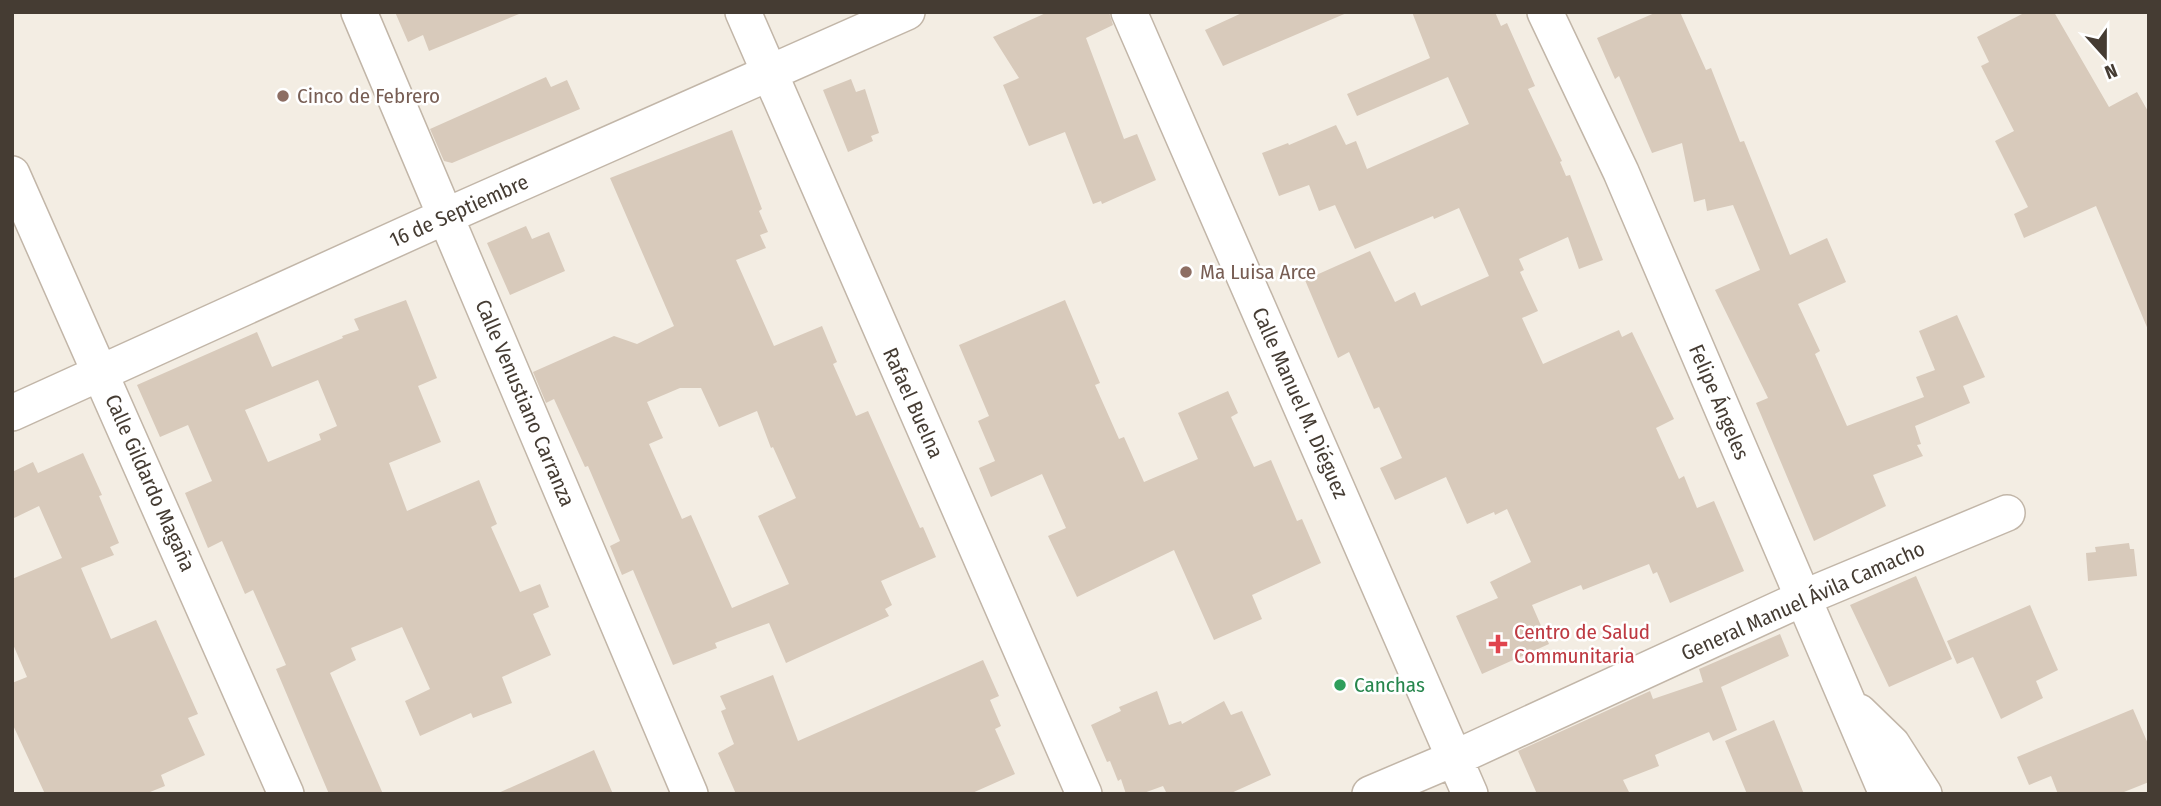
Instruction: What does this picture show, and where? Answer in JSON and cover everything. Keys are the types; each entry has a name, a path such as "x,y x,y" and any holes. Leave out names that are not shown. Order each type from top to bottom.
{"street":[{"name":"Calle Venustiano Carranza","path":"359,12 690,794"},
{"name":"Rafael Buelna","path":"743,12 1084,794"},
{"name":"16 de Septiembre","path":"12,413 446,216 907,12"},
{"name":"Calle Manuel M. Diéguez","path":"1129,12 1471,794"},
{"name":"Felipe Ángeles","path":"1545,12 1621,172 1887,794"},
{"name":"Calle Gildardo Magaña","path":"12,174 286,794"},
{"name":"General Manuel Ávila Camacho","path":"1370,794 1455,758 1803,598 2007,513"},
{"path":"1844,697 1892,744 1924,794"}],"building":[{"path":"395,12 519,14 429,51 423,35 408,42"},
{"path":"1048,12 1109,12 1113,25 1086,38 1124,139 1137,134 1156,180 1102,204 1101,201 1093,204 1065,132 1029,146 1003,85 1019,78 993,37"},
{"path":"1244,12 1349,12 1223,66 1205,30"},
{"path":"1412,12 1495,12 1501,26 1507,23 1535,86 1528,89 1562,161 1560,162 1566,176 1570,175 1603,260 1579,269 1568,237 1519,259 1524,270 1520,272 1538,311 1522,318 1543,364 1619,330 1622,337 1632,332 1674,419 1656,428 1679,479 1684,476 1697,508 1714,501 1744,571 1670,603 1657,572 1653,574 1649,564 1583,590 1581,585 1532,605 1549,644 1482,674 1456,616 1498,598 1490,582 1531,562 1507,509 1467,524 1446,477 1395,500 1380,468 1402,458 1379,407 1374,409 1349,352 1338,358 1305,280 1370,251 1395,302 1415,292 1421,306 1489,276 1459,208 1355,249 1335,205 1319,211 1309,185 1279,196 1262,153 1336,125 1346,145 1356,141 1367,169 1469,124 1448,77 1357,116 1347,94 1430,58"},
{"path":"1657,12 1680,12 1706,70 1711,68 1790,255 1827,238 1846,282 1798,304 1820,351 1815,354 1847,426 1924,397 1916,377 1935,370 1919,331 1957,315 1985,377 1963,386 1970,403 1915,426 1921,444 1917,445 1923,456 1873,475 1886,506 1814,541 1756,403 1768,398 1715,290 1760,270 1733,205 1707,211 1705,199 1694,202 1682,143 1652,153 1619,76 1615,79 1597,38"},
{"path":"2026,12 2054,12 2109,107 2137,92 2149,113 2149,332 2096,206 2024,238 2014,214 2028,207 1995,141 2014,131 1981,66 1989,62 1977,37"},
{"path":"546,77 551,87 567,80 580,109 452,163 444,161 430,129"},
{"path":"851,79 856,92 865,89 879,133 871,136 873,141 848,152 823,90"},
{"path":"732,130 768,232 760,235 766,248 736,260 774,346 822,326 837,362 833,364 856,416 868,411 920,528 923,527 936,557 881,581 892,605 885,609 889,616 786,663 769,623 715,643 717,648 673,665 633,570 622,575 610,546 620,541 588,466 585,467 554,399 546,403 533,372 614,336 637,344 674,326 610,178","holes":["680,388 701,388 719,427 757,411 771,448 773,447 796,498 758,516 789,584 732,608 691,515 682,519 649,444 663,438 647,402"]},
{"path":"526,226 532,239 549,232 565,271 510,295 487,243"},
{"path":"406,300 437,378 418,386 441,442 389,463 407,511 479,480 497,524 491,527 520,592 540,584 549,607 533,614 551,655 502,677 512,703 473,718 471,713 420,736 405,701 430,689 402,627 351,648 356,660 330,673 383,794 329,794 276,669 286,665 253,590 245,594 222,541 208,548 185,493 212,481 188,425 160,437 137,385 257,332 272,367 359,330 354,319","holes":["318,380 337,426 319,434 321,440 268,462 245,410"]},
{"path":"1065,300 1100,383 1095,385 1119,439 1124,437 1144,482 1198,459 1178,413 1228,391 1238,413 1231,417 1254,467 1271,460 1297,521 1302,519 1321,563 1252,595 1262,619 1214,640 1174,550 1077,597 1048,536 1066,528 1042,474 991,497 979,468 995,461 978,421 989,416 959,345"},
{"path":"83,453 119,543 110,547 114,555 81,568 111,639 156,620 198,714 188,718 205,755 161,775 165,786 145,794 45,794 12,723 12,683 27,677 12,642 12,579 62,558 39,506 12,519 12,472 33,462 38,473"},
{"path":"2129,543 2130,549 2134,549 2137,576 2088,581 2086,553 2096,552 2095,547"},
{"path":"1916,576 1952,659 1889,687 1850,605"},
{"path":"2030,605 2058,670 2036,681 2043,698 2001,719 1973,657 1957,664 1947,641"},
{"path":"1780,634 1789,656 1721,687 1737,730 1713,741 1709,732 1655,755 1659,766 1623,780 1630,794 1537,794 1518,751 1650,691 1653,699 1703,682 1699,669"},
{"path":"983,660 999,696 990,700 1001,726 995,729 1015,774 970,794 736,794 718,753 734,744 721,711 726,709 720,696 773,675 798,741"},
{"path":"1157,691 1169,725 1181,721 1182,724 1224,701 1231,715 1242,711 1271,775 1229,794 1167,794 1163,786 1141,794 1126,794 1121,779 1118,781 1110,761 1107,762 1091,725 1121,711 1119,707"},
{"path":"2133,709 2149,746 2149,782 2119,794 2058,794 2051,776 2029,785 2017,757"},
{"path":"1774,720 1804,794 1747,794 1725,741"},
{"path":"594,750 613,794 496,794 572,760"}],"place":[{"name":"Cinco de Febrero","path":"283,96"},
{"name":"Ma Luisa Arce","path":"1186,272"},
{"name":"Centro de Salud Communitaria","path":"1498,644"},
{"name":"Canchas","path":"1340,685"}]}
